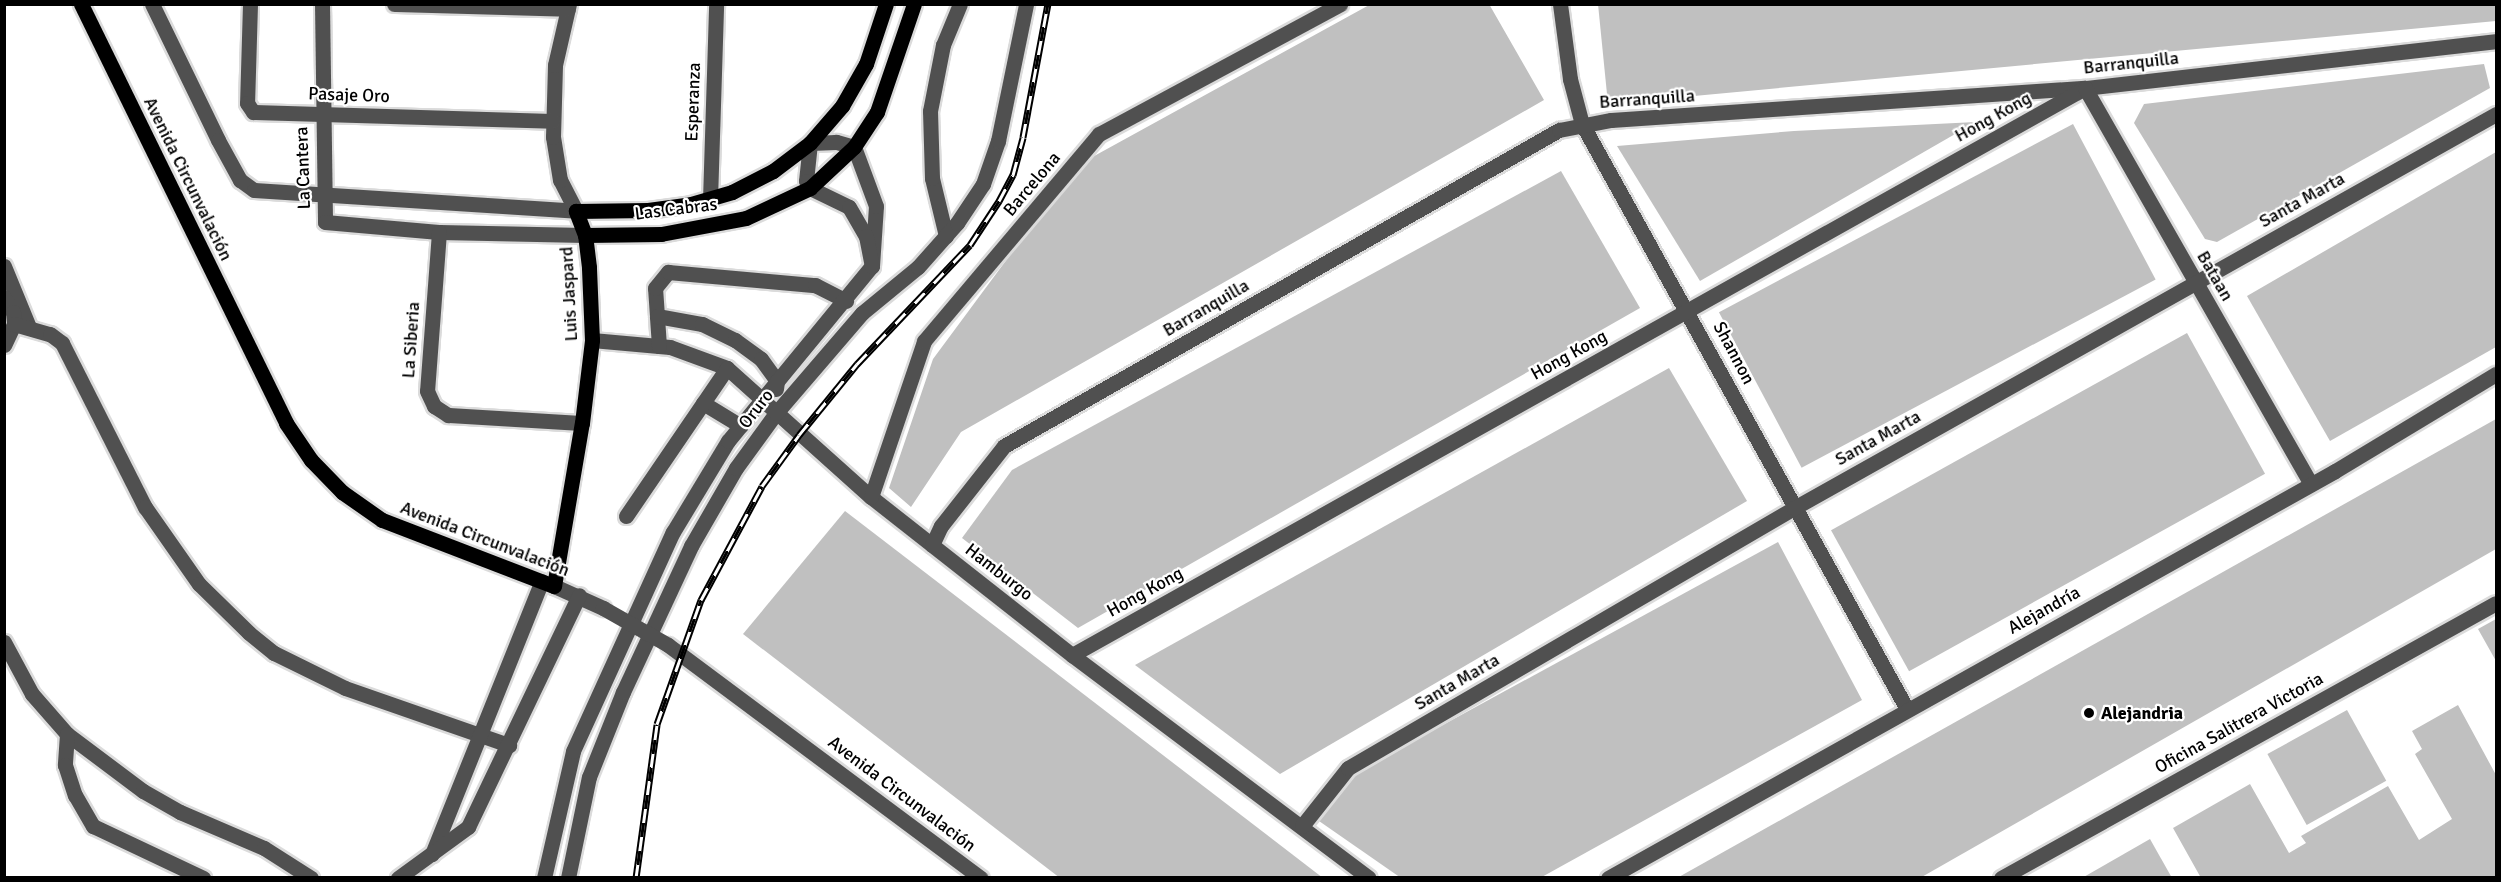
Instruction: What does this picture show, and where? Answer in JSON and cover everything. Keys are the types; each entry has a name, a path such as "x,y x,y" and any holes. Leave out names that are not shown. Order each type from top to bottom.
{"main road":[{"name":"Avenida Circunvalación","path":"81,4 286,423 311,460 342,492 382,520 548,584"},
{"name":"Las Cabras","path":"576,211 648,210 710,200 753,183 810,143 855,86 875,42 886,4"},
{"name":"Las Cabras","path":"585,235 661,234 746,219 810,188 854,147 877,112 914,4"},
{"name":"Luis Jaspard","path":"548,584 582,423 592,340 585,235 576,211"}],"street":[{"name":"Las Cabras","path":"152,4 240,180 254,190 576,211"},
{"name":"Pasaje Oro","path":"250,4 248,107 256,113 553,121"},
{"name":"La Cantera","path":"322,4 321,113 325,222"},
{"path":"394,4 568,7"},
{"name":"Esperanza","path":"710,200 716,4"},
{"path":"946,236 932,178 930,111 943,45 960,4"},
{"name":"Oruro","path":"568,878 589,777 623,692 712,506 776,413 862,313 918,267 946,236 982,184 998,141 1026,4"},
{"name":"Barcelona","path":"871,497 924,341 1099,134 1340,4"},
{"name":"Shannon","path":"1560,4 1570,79 1582,124 1689,311 1794,508 1907,709"},
{"name":"Luis Jaspard","path":"568,7 555,65 553,121 557,169 576,211"},
{"name":"Barranquilla","path":"932,545 942,526 1004,446 1558,130 1582,124 2085,88 2496,41"},
{"name":"Bataan","path":"2085,88 2311,484"},
{"name":"Hong Kong","path":"1072,655 2085,88"},
{"name":"Santa Marta","path":"1302,826 1348,768 1794,508 2496,114"},
{"path":"836,142 854,147 876,206 872,266 866,236 849,207 810,188 805,170 810,143 836,142"},
{"name":"Las Cabras","path":"325,222 439,232 585,235"},
{"name":"La Siberia","path":"439,232 427,391 434,405 448,416 582,423"},
{"path":"4,266 29,327"},
{"name":"Oruro","path":"544,878 573,751 600,684 673,531 741,426 763,397 846,301 872,266"},
{"path":"659,346 655,288 668,272 815,285 846,301"},
{"path":"4,297 13,312 14,324 4,345"},
{"path":"657,316 702,324 735,340 761,359 777,381 776,413"},
{"path":"14,324 29,327 62,344 145,507 200,584 249,633 274,653 345,688 509,745"},
{"name":"Hamburgo","path":"592,340 659,346 699,355 728,368 763,397 776,413 871,497 1072,655 1369,878"},
{"path":"626,516 728,368"},
{"name":"Alejandría","path":"1608,878 2311,484 2496,374"},
{"path":"703,403 741,426"},
{"name":"Avenida Circunvalación","path":"548,584 579,595 668,645 981,878"},
{"path":"432,855 479,735 548,584"},
{"path":"398,878 468,827 579,595"},
{"name":"Oficina Salitrera Victoria","path":"2001,878 2496,603"},
{"path":"4,642 32,694 67,734 143,791 180,812 264,848 311,878"},
{"path":"67,734 65,765 75,795 93,826 203,878"}],"building":[{"path":"1371,4 1489,4 1544,100 961,432 911,507 889,488 933,359 1076,166"},
{"path":"1598,4 2496,4 2496,21 1608,104"},
{"path":"2484,64 2490,88 2217,242 2205,239 2134,123 2144,104"},
{"path":"1976,122 1700,281 1617,146 1794,131"},
{"path":"2073,124 2156,279 1802,468 1719,312"},
{"path":"2496,152 2496,347 2330,441 2247,296"},
{"path":"1561,171 1640,308 1078,628 962,538 1012,470"},
{"path":"2187,333 2265,474 1909,671 1831,530"},
{"path":"1669,368 1747,501 1280,774 1135,665"},
{"name":"Alejandria","path":"2496,419 2496,549 1920,878 1677,878"},
{"path":"845,511 1323,878 1060,878 743,634"},
{"path":"1778,542 1862,700 1540,878 1401,878 1319,821 1353,774"},
{"path":"2496,619 2496,661 2478,629"},
{"path":"2458,705 2496,775 2496,878 2201,878 2173,828 2250,784 2289,853 2306,843 2301,836 2388,786 2419,840 2452,819 2415,754 2422,749 2412,731"},
{"path":"2347,710 2386,781 2307,825 2267,754"},
{"path":"2150,839 2172,878 2082,878"}],"railway":[{"path":"636,878 657,724 701,600 762,486 799,435 857,364 970,245 999,201 1013,175 1023,137 1048,4"}],"place":[{"name":"Alejandria","path":"2089,713"}]}
